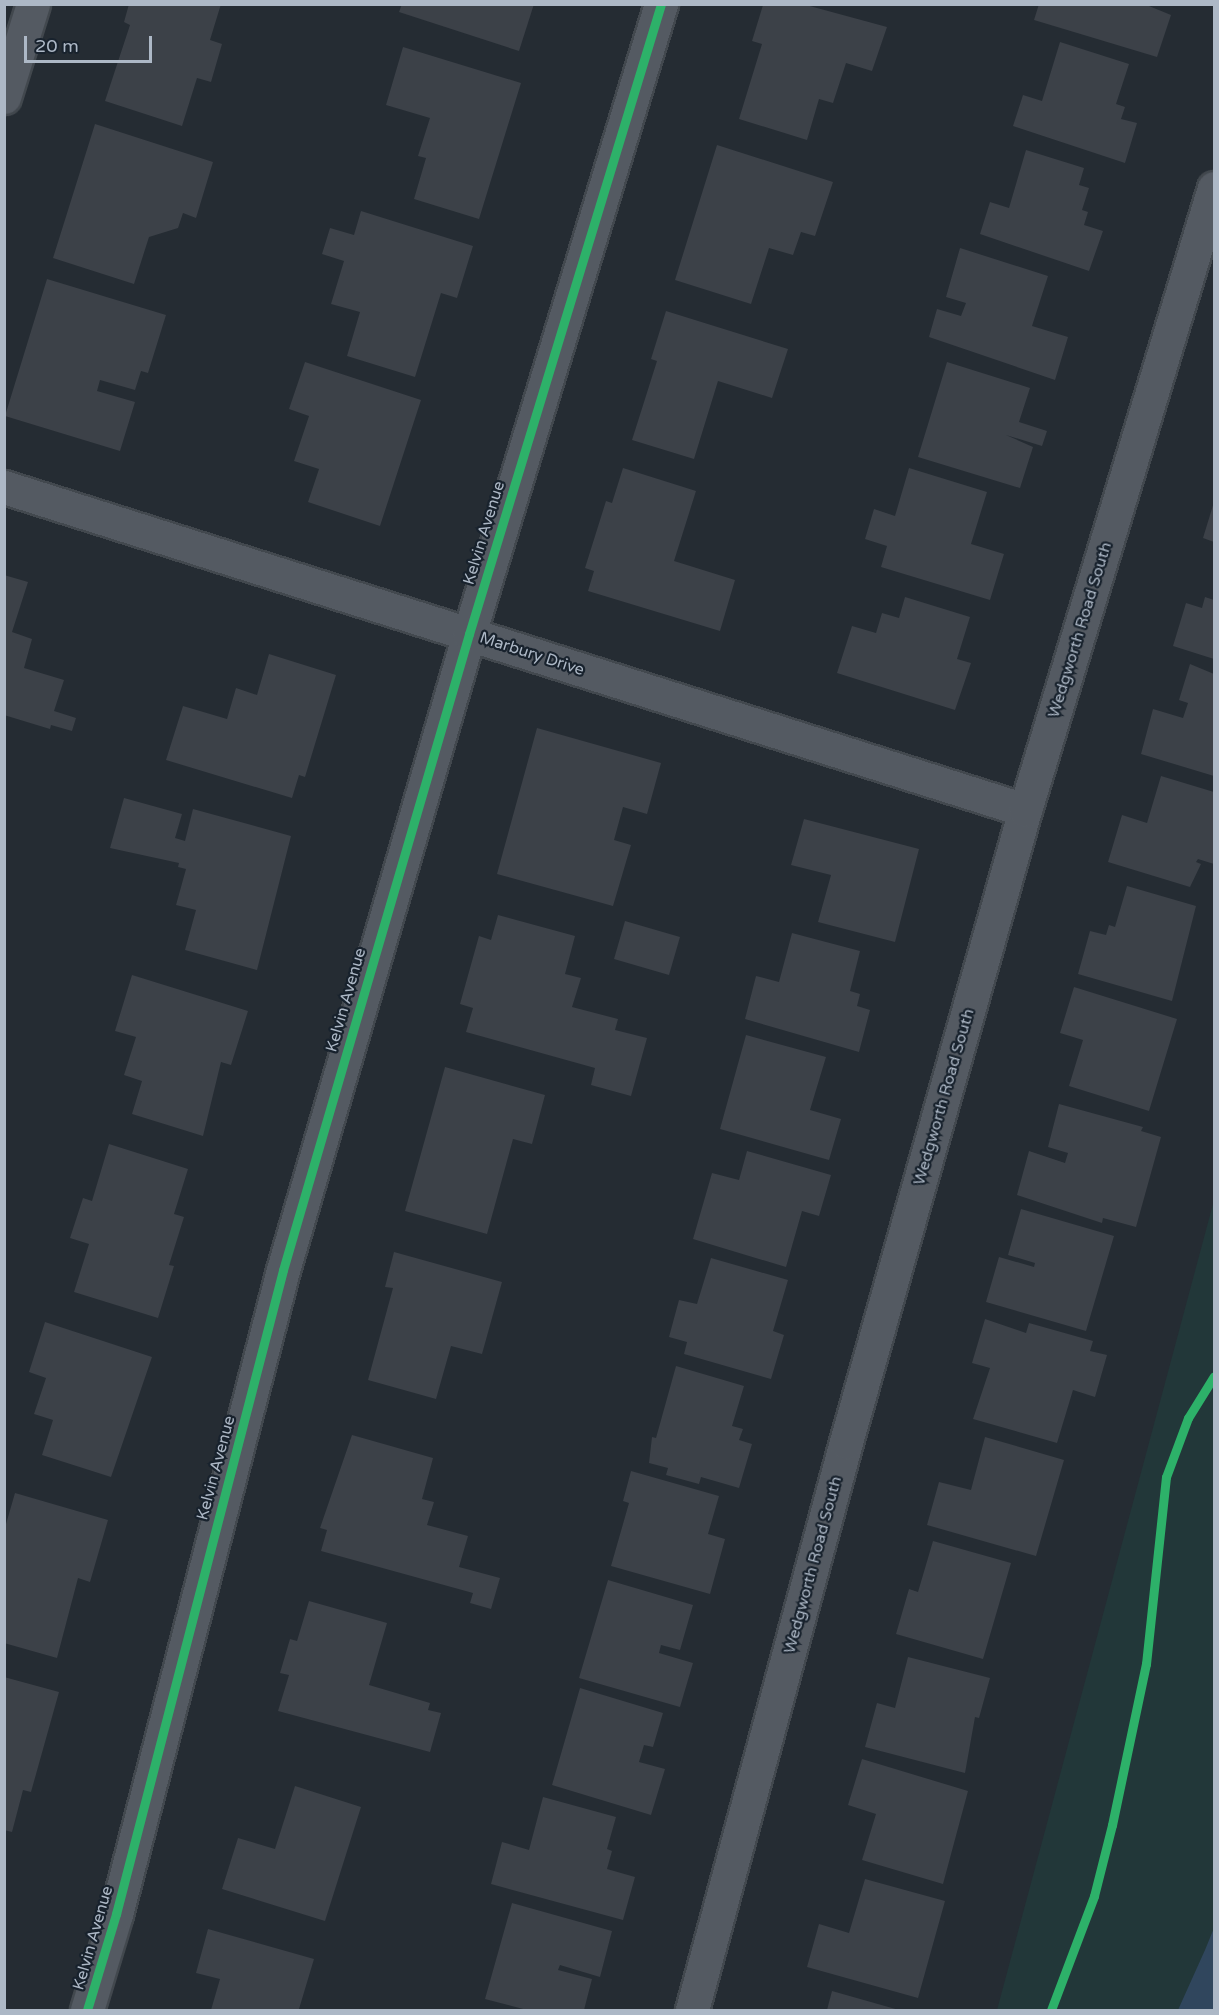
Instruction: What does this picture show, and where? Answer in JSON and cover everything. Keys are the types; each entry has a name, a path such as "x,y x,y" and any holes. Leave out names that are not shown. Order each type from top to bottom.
{"street":[{"path":"4,97 33,4"},
{"name":"Kelvin Avenue","path":"87,2010 116,1914 283,1270 469,634 661,4"},
{"name":"Wedgworth Road South","path":"692,2010 846,1442 1026,810 1215,188"},
{"name":"Marbury Drive","path":"4,487 1026,810"}],"green space":[{"path":"1213,1204 1214,2010 997,2010"}],"water":[{"path":"1214,1928 1214,2010 1178,2010 1205,1950"}],"building":[{"path":"129,4 221,4 210,40 222,44 211,82 197,78 182,126 105,101 130,25 124,22"},
{"path":"402,4 534,4 519,51 399,12"},
{"path":"1039,4 1144,4 1171,15 1157,57 1034,20"},
{"path":"763,5 806,5 887,27 872,71 846,63 833,103 819,99 807,140 739,119 762,44 752,41"},
{"path":"1060,42 1129,64 1116,104 1125,107 1121,119 1137,123 1125,163 1013,126 1023,95 1042,101"},
{"path":"403,47 521,83 479,219 414,199 426,158 418,156 430,118 386,105"},
{"path":"95,124 213,162 196,218 183,213 178,228 149,237 134,284 53,258"},
{"path":"717,145 833,182 815,236 801,232 793,255 769,248 751,304 675,280"},
{"path":"1026,150 1084,168 1079,185 1089,188 1082,210 1088,212 1084,225 1103,231 1089,271 980,234 990,202 1009,208"},
{"path":"361,211 473,246 457,298 441,293 415,377 347,356 360,312 331,304 344,261 322,254 330,228 354,235"},
{"path":"960,248 1048,276 1032,326 1068,337 1055,380 929,337 937,309 961,316 966,303 946,297"},
{"path":"47,279 166,315 148,373 141,371 135,390 100,380 97,391 135,402 120,451 5,416"},
{"path":"666,311 788,349 772,398 718,381 694,459 632,440 657,361 651,359"},
{"path":"305,362 421,400 380,526 308,502 319,469 294,461 309,416 289,409"},
{"path":"947,362 1030,388 1019,422 1047,431 1042,446 1006,435 1033,447 1020,488 918,457"},
{"path":"623,468 696,491 674,561 735,580 720,631 588,591 594,571 585,568 606,501 612,503"},
{"path":"909,468 987,492 971,544 1004,554 990,600 881,567 887,546 865,539 874,509 895,516"},
{"path":"1214,502 1214,542 1203,538"},
{"path":"4,575 28,582 12,632 32,639 24,668 64,680 54,711 76,718 72,731 51,725 50,729 4,715"},
{"path":"905,597 970,617 957,659 971,663 955,710 837,673 852,626 876,633 882,613 899,618"},
{"path":"1205,597 1214,600 1214,659 1173,646 1186,603 1202,608"},
{"path":"269,654 336,675 305,777 299,775 292,798 166,760 183,706 227,719 236,688 257,695"},
{"path":"1190,664 1214,674 1214,776 1141,754 1153,709 1183,718 1188,703 1179,700"},
{"path":"537,728 661,763 647,814 623,807 614,840 631,845 613,906 497,874"},
{"path":"1161,776 1214,792 1214,864 1198,859 1196,862 1201,864 1190,887 1108,862 1122,815 1147,823"},
{"path":"124,798 182,814 175,838 185,841 193,809 291,836 257,970 185,950 196,910 176,905 186,869 178,867 179,863 110,848"},
{"path":"804,819 919,849 895,942 818,922 831,875 791,865"},
{"path":"1127,886 1196,906 1172,1001 1078,974 1090,931 1106,935 1109,925 1115,927"},
{"path":"498,915 575,936 565,974 581,978 572,1007 618,1019 615,1030 647,1038 631,1096 591,1085 595,1068 466,1032 473,1008 460,1004 479,936 491,940"},
{"path":"625,921 680,937 669,975 614,959"},
{"path":"792,933 860,951 850,991 860,994 857,1006 870,1010 859,1052 745,1019 756,976 779,982"},
{"path":"132,975 248,1011 231,1065 221,1062 203,1136 132,1114 142,1081 124,1075 136,1037 115,1031"},
{"path":"1074,987 1177,1019 1149,1111 1069,1086 1083,1040 1060,1033"},
{"path":"746,1035 826,1057 810,1110 841,1119 829,1160 720,1129"},
{"path":"445,1067 545,1095 532,1144 513,1139 487,1234 405,1211"},
{"path":"1059,1104 1143,1127 1141,1131 1161,1137 1136,1227 1103,1218 1102,1223 1017,1195 1029,1151 1065,1163 1068,1153 1048,1147"},
{"path":"109,1144 188,1169 174,1214 184,1217 169,1265 174,1266 158,1318 74,1292 89,1244 70,1238 83,1198 92,1201"},
{"path":"747,1151 831,1175 819,1216 802,1211 786,1267 693,1239 712,1173 739,1180"},
{"path":"1021,1209 1114,1236 1086,1331 986,1302 999,1257 1034,1267 1035,1263 1008,1255"},
{"path":"394,1252 502,1282 482,1354 451,1346 436,1399 368,1380 393,1288 385,1287"},
{"path":"711,1258 788,1280 773,1331 784,1335 771,1379 684,1354 687,1342 669,1337 679,1300 697,1304"},
{"path":"985,1319 1026,1333 1029,1323 1093,1341 1090,1351 1107,1355 1095,1397 1073,1390 1057,1443 973,1419 990,1368 972,1363"},
{"path":"45,1322 152,1357 111,1477 42,1455 53,1420 34,1414 46,1378 29,1372"},
{"path":"676,1366 744,1386 732,1426 743,1429 739,1440 752,1444 739,1488 701,1477 699,1484 666,1475 668,1468 649,1463 652,1437 656,1438"},
{"path":"352,1435 433,1458 422,1499 434,1502 427,1525 468,1536 459,1567 500,1578 491,1609 470,1603 473,1593 321,1551 327,1530 320,1528"},
{"path":"985,1437 1064,1460 1036,1556 927,1525 939,1482 971,1490"},
{"path":"631,1471 719,1496 708,1534 725,1539 710,1594 611,1566 629,1503 623,1501"},
{"path":"15,1493 108,1520 90,1582 78,1578 57,1658 4,1643 4,1531"},
{"path":"933,1541 1011,1563 983,1659 896,1634 909,1589 918,1592"},
{"path":"608,1580 693,1605 680,1650 661,1645 659,1653 693,1663 680,1707 579,1678"},
{"path":"309,1601 387,1623 369,1685 430,1703 428,1710 441,1713 430,1752 278,1711 289,1675 280,1673 290,1639 297,1641"},
{"path":"908,1657 990,1678 979,1718 975,1717 965,1773 865,1747 877,1703 895,1708"},
{"path":"4,1677 59,1692 31,1792 23,1790 12,1832 4,1830"},
{"path":"580,1688 663,1713 653,1747 644,1745 639,1762 665,1769 651,1815 552,1785"},
{"path":"862,1759 968,1791 943,1884 862,1860 876,1814 848,1805"},
{"path":"295,1786 361,1807 325,1921 222,1889 238,1838 275,1849"},
{"path":"543,1797 616,1817 607,1849 612,1851 607,1869 635,1877 623,1920 491,1884 502,1842 529,1850"},
{"path":"865,1879 945,1901 918,1998 807,1967 819,1924 849,1933"},
{"path":"512,1903 612,1931 600,1977 560,1965 558,1970 592,1979 584,2010 527,2010 485,1999"},
{"path":"208,1929 314,1959 299,2009 211,2010 220,1979 196,1973"},
{"path":"832,1991 899,2010 827,2010"}],"cycle path":[{"path":"87,2010 116,1914 283,1270 469,634 661,4"},
{"path":"1051,2010 1094,1896 1112,1825 1146,1664 1166,1477 1188,1418 1214,1376"}]}
